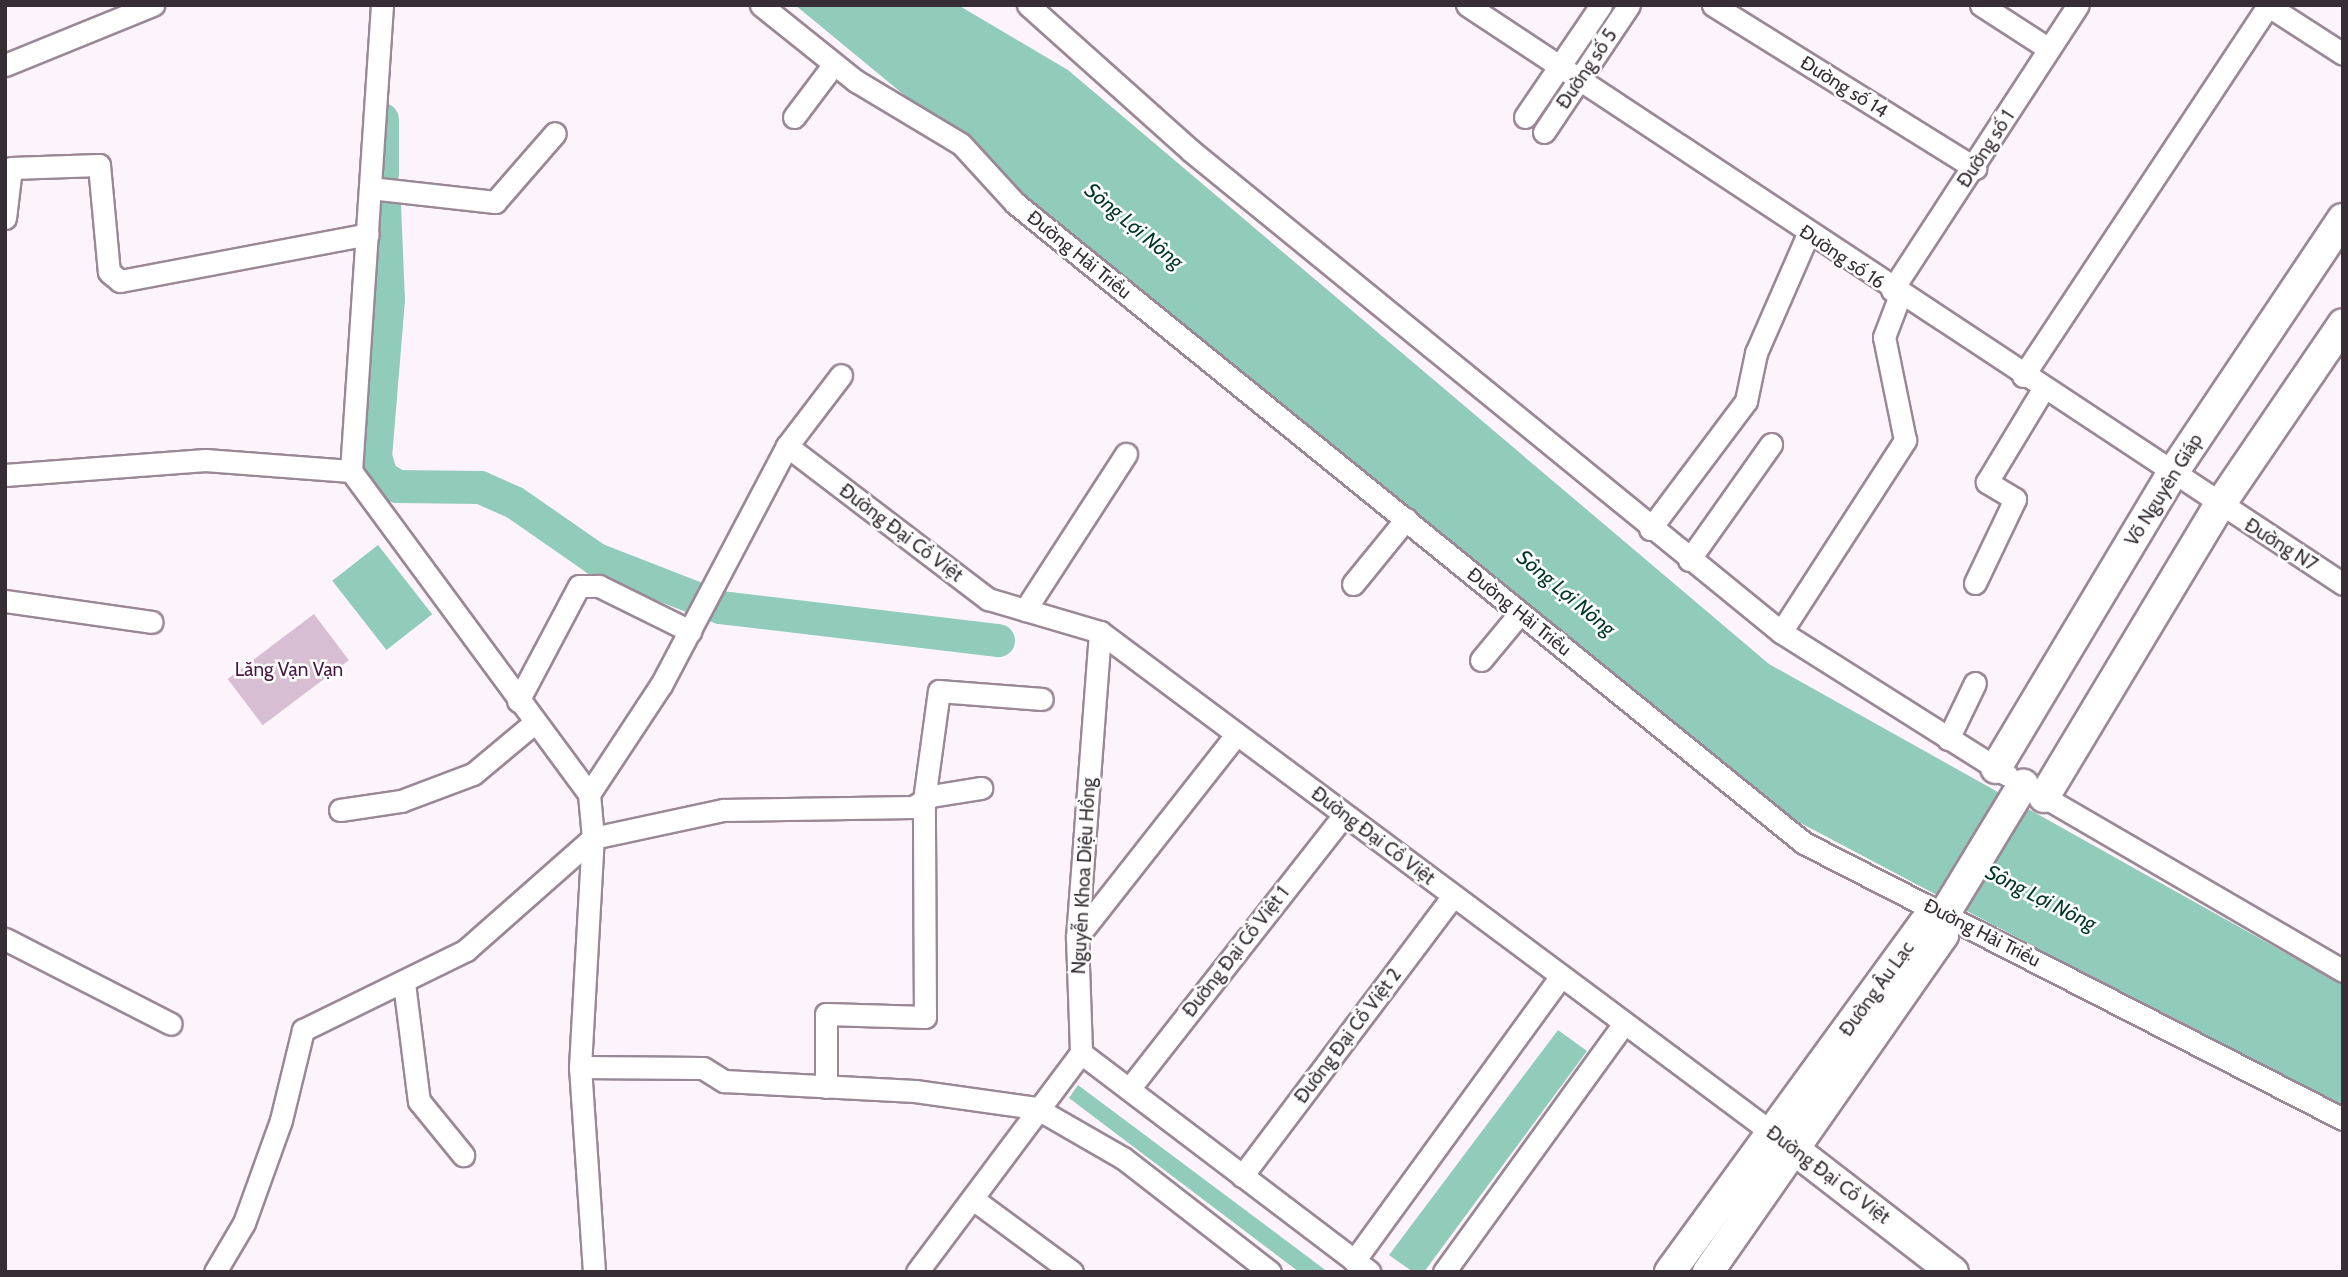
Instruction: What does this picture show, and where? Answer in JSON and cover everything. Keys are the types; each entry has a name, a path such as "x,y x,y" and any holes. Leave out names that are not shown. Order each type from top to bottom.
{"street":[{"path":"5,65 153,5"},
{"path":"382,5 351,471 534,723 590,794 593,838 580,1067 594,1272"},
{"name":"Đường Hải Triều","path":"761,5 834,64 961,144 1015,203 1804,843 1946,912 2343,1119"},
{"path":"1028,5 1190,150 1650,529 1781,632 1996,768 2026,795 2343,971"},
{"name":"Đường số 16","path":"1467,5 2042,391 2219,506"},
{"name":"Đường số 5","path":"1525,117 1561,69 1601,5"},
{"name":"Đường số 5","path":"1544,132 1629,5"},
{"name":"Đường số 14","path":"1713,5 1975,168"},
{"path":"1981,5 2049,49"},
{"name":"Đường số 1","path":"1781,632 1905,440 1884,337 1896,293 2078,5"},
{"path":"2023,376 2268,6 2343,54"},
{"path":"794,117 834,64"},
{"path":"370,188 495,202 555,133"},
{"path":"5,218 11,168 99,165 109,272 120,281 368,234"},
{"name":"Võ Nguyên Giáp","path":"1996,768 2172,474 2343,219"},
{"path":"1650,529 1746,401 1756,354 1808,234"},
{"path":"1946,912 2343,324"},
{"path":"590,794 693,624 787,446 841,375"},
{"path":"1975,583 2015,499 1987,482 2042,391"},
{"path":"1689,560 1771,444"},
{"name":"Đường Đại Cồ Việt","path":"787,446 988,599 1100,632 1772,1132 1950,1269"},
{"path":"1024,610 1126,454"},
{"path":"5,475 205,460 351,471"},
{"name":"Đường N7","path":"2219,506 2343,584"},
{"path":"1353,584 1406,519"},
{"path":"518,701 579,586 599,586 693,624"},
{"path":"5,601 152,622"},
{"path":"1481,660 1520,613"},
{"name":"Nguyễn Khoa Diệu Hồng","path":"1081,1053 1077,937 1100,632"},
{"path":"1948,739 1975,683"},
{"path":"826,1087 826,1014 925,1017 924,800 939,691 1042,699"},
{"path":"340,810 401,801 473,774 534,723"},
{"path":"1077,937 1237,734"},
{"path":"215,1272 244,1223 277,1133 303,1030 404,983 466,950 593,838 723,810 913,807 924,800 981,788"},
{"name":"Đường Đại Cồ Việt 1","path":"1129,1089 1344,814"},
{"name":"Đường Đại Cồ Việt 2","path":"1242,1176 1454,896"},
{"name":"Đường Âu Lạc","path":"1670,1272 1924,924 1946,912"},
{"name":"Đường Âu Lạc","path":"1708,1272 1796,1151 1943,935 1946,912"},
{"path":"5,939 171,1024"},
{"path":"917,1272 973,1199 1036,1108 1081,1053 1361,1267 1561,976"},
{"path":"404,983 419,1101 463,1155"},
{"path":"1444,1272 1625,1023"},
{"path":"580,1067 703,1068 724,1081 1004,1099 1036,1108 1123,1158 1270,1272"},
{"path":"973,1199 1072,1272"}],"green space":[{"name":"Lăng Vạn Vạn","path":"314,614 349,660 263,725 228,679"}],"water":[{"name":"Sông Lợi Nông","path":"795,5 958,5 1068,70 1769,664 2343,985 2343,1110 1763,803"},
{"path":"378,545 432,614 386,650 332,581"},
{"path":"1558,1030 1587,1051 1424,1272 1413,1272 1389,1255"},
{"path":"1078,1085 1328,1272 1299,1272 1069,1098"}],"waterway":[{"path":"382,119 382,173"},
{"path":"384,205 388,299 375,456 381,476 397,486 480,487 514,502 596,559 720,607 998,640"}]}
